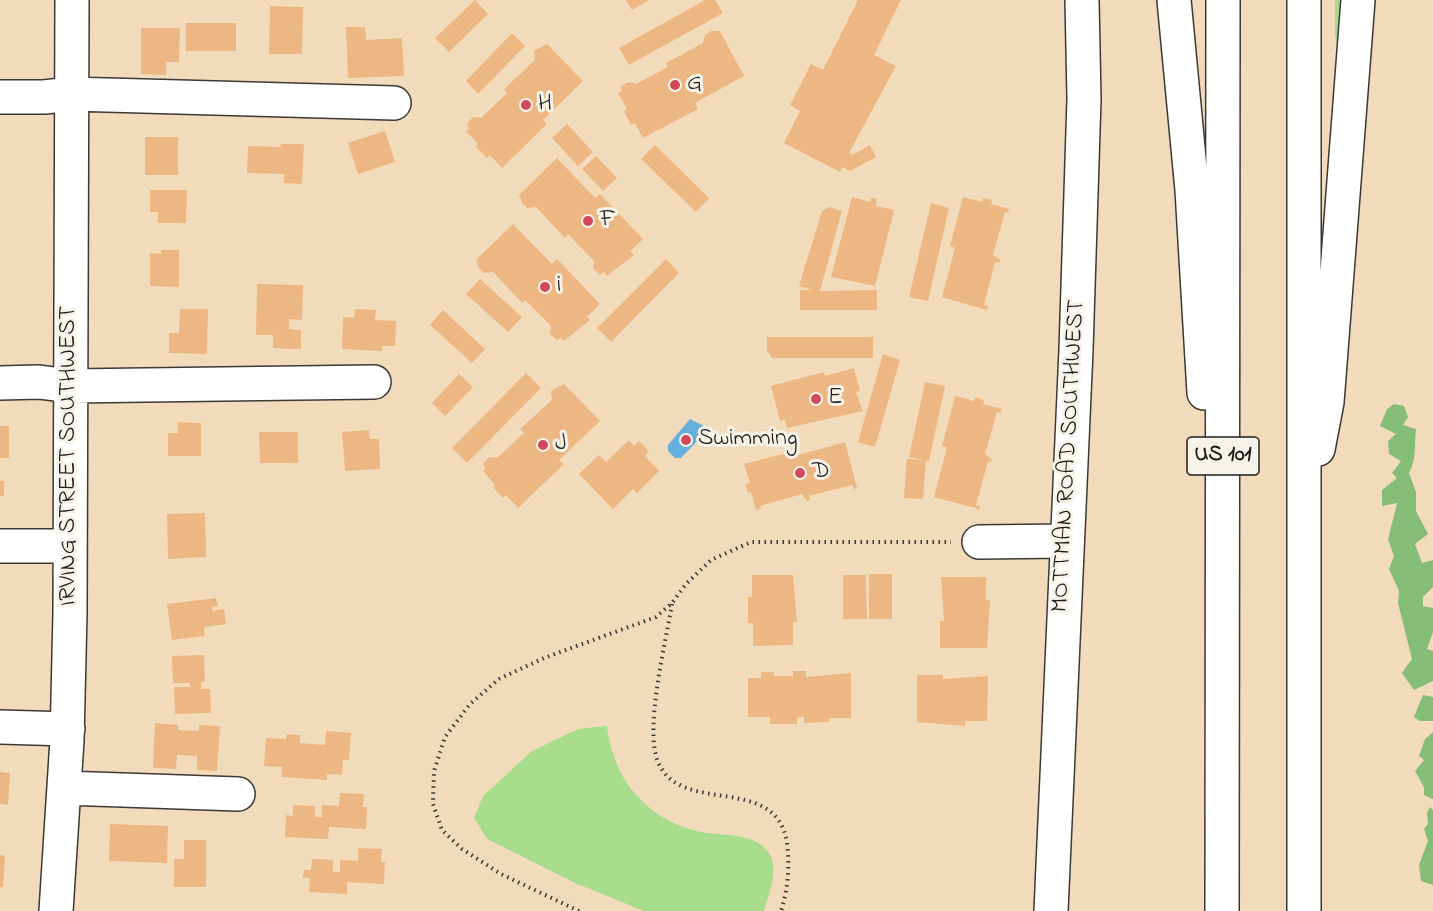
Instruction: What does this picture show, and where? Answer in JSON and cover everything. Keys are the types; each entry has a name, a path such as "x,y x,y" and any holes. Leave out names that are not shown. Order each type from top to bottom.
{"main road":[{"name":"IRVING STREET SOUTHWEST","path":"56,911 68,729 72,0"},
{"name":"MOTTMAN ROAD SOUTHWEST","path":"1051,911 1084,99 1082,0"},
{"path":"1160,0 1185,111"},
{"path":"1174,0 1185,111 1205,409 1223,522"},
{"name":"US 101","path":"1222,911 1223,0"},
{"path":"1304,0 1304,911"},
{"path":"1303,519 1328,402 1358,0"},
{"path":"1350,110 1368,0"},
{"path":"0,98 72,94 394,103"},
{"path":"0,382 39,381 70,386 374,382"},
{"path":"979,542 1066,542"},
{"path":"0,546 70,546"},
{"path":"0,727 68,729"},
{"path":"64,788 238,794"}],"path":[{"path":"579,911 501,874 462,849 442,830 433,804 434,771 445,737 470,704 499,679 544,658 656,617 711,560 751,543 979,542"},
{"path":"672,603 656,709 654,743 658,762 666,776 683,786 741,798 768,809 779,818 785,834 788,855 786,894 781,911"}],"green space":[{"path":"1335,0 1345,0 1339,52 1335,35"},
{"path":"1394,404 1404,406 1408,417 1403,425 1416,429 1414,457 1409,473 1416,492 1416,511 1428,534 1415,544 1422,563 1433,560 1433,587 1423,597 1423,606 1433,608 1433,632 1427,649 1433,651 1433,681 1414,690 1402,673 1412,659 1398,603 1399,591 1389,569 1394,556 1388,539 1397,503 1382,506 1382,490 1397,478 1392,473 1401,461 1389,454 1388,441 1396,434 1380,426 1387,409"},
{"path":"1423,695 1433,697 1433,721 1420,721 1414,717"},
{"path":"607,726 610,745 624,778 634,793 661,816 677,825 696,831 748,838 765,848 771,857 773,870 772,884 764,911 644,911 575,883 487,839 474,818 483,796 532,751 578,729"},
{"path":"1433,732 1433,799 1424,795 1424,787 1415,771 1424,760 1419,756 1425,739"},
{"path":"1430,807 1433,810 1433,885 1421,881 1419,865 1428,841 1424,829 1428,824 1427,813"}],"water":[{"name":"Swimming","path":"690,419 704,426 703,435 681,458 675,458 668,451 668,445"}],"building":[{"path":"475,0 488,14 449,52 435,38"},
{"path":"626,0 649,0 632,10"},
{"path":"705,0 715,0 723,13 629,65 619,48"},
{"path":"858,0 901,0 874,55 896,66 849,153 853,155 870,145 876,157 850,171 842,167 840,172 784,143 800,111 790,105 811,64 823,70"},
{"path":"270,6 303,7 302,54 269,54"},
{"path":"186,23 236,23 236,51 186,51"},
{"path":"346,27 365,27 366,40 402,38 404,76 348,78"},
{"path":"141,28 180,28 179,62 166,62 166,75 141,74"},
{"name":"G","path":"711,31 720,31 744,76 695,103 698,109 643,138 635,123 631,125 624,111 627,109 618,93 622,91 621,86 629,82 636,84 668,67 666,63 703,43 705,35"},
{"path":"512,33 525,46 478,94 466,81"},
{"name":"H","path":"547,44 583,81 543,120 547,124 502,168 490,155 487,158 476,147 478,144 466,131 469,128 467,124 473,117 481,118 507,93 504,89 535,60 534,51"},
{"path":"567,124 593,152 578,166 552,138"},
{"path":"385,131 395,162 358,174 348,143"},
{"path":"145,137 178,137 178,175 145,175"},
{"path":"281,144 304,144 302,184 284,183 284,174 247,173 248,146 280,147"},
{"path":"655,145 709,198 696,212 641,159"},
{"path":"596,156 617,178 603,191 582,169"},
{"name":"F","path":"557,158 595,198 600,194 643,239 630,251 634,255 607,276 604,272 600,275 593,268 594,261 568,234 565,238 536,207 527,208 522,203 519,195"},
{"path":"150,190 187,190 186,223 158,223 158,212 150,212"},
{"path":"852,197 870,202 871,198 877,199 876,206 894,210 875,286 831,277"},
{"path":"963,197 982,202 983,198 992,200 991,204 1009,209 1008,213 1005,212 993,255 1000,260 999,263 995,262 984,305 988,306 987,310 942,297 955,248 950,246"},
{"path":"931,203 949,208 928,301 909,297"},
{"path":"829,207 842,211 820,291 877,290 877,310 800,310 800,290 812,290 799,286 822,211"},
{"name":"i","path":"513,224 552,264 557,259 600,304 587,317 590,320 564,341 561,338 557,340 550,334 551,326 525,300 522,303 493,272 484,273 479,268 476,260"},
{"path":"161,250 179,250 179,287 150,286 150,253 161,254"},
{"path":"666,259 679,273 611,342 597,328"},
{"path":"480,279 522,317 508,332 466,294"},
{"path":"257,284 303,285 302,320 289,319 289,329 301,330 301,349 273,348 273,335 256,335"},
{"path":"180,309 208,309 207,354 169,353 169,333 179,333"},
{"path":"355,309 376,310 375,320 396,321 395,346 382,346 382,351 342,349 343,317 354,318"},
{"path":"443,310 485,349 472,363 430,325"},
{"path":"767,337 873,337 873,358 772,358 767,351"},
{"path":"883,354 900,360 875,447 858,442"},
{"name":"E","path":"854,368 860,391 856,392 863,411 787,428 785,420 780,421 771,386 824,372 825,376"},
{"path":"526,373 541,388 467,463 452,448"},
{"path":"459,374 473,387 445,416 432,403"},
{"path":"925,382 945,386 929,461 909,457"},
{"name":"J","path":"564,384 600,421 559,460 564,464 518,508 506,495 503,498 493,487 495,485 483,471 486,468 483,464 489,457 497,458 524,433 520,429 552,400 551,391"},
{"path":"955,396 974,401 975,397 984,400 983,404 1002,409 1000,413 997,412 985,454 992,459 991,462 988,461 976,505 980,506 979,509 934,497 947,447 942,446"},
{"path":"178,422 201,423 201,456 168,456 168,433 178,433"},
{"path":"0,426 9,426 9,458 0,458"},
{"path":"369,430 370,439 379,439 380,469 345,471 342,432"},
{"path":"259,432 298,432 298,463 260,463"},
{"path":"629,440 634,446 639,441 649,451 645,456 659,471 637,493 633,489 613,509 579,474 599,455 606,462"},
{"name":"D","path":"845,442 857,488 854,489 852,485 809,496 810,500 807,501 802,494 760,506 761,509 756,510 751,492 748,493 745,484 750,483 744,464 794,451 795,456"},
{"path":"907,459 926,460 923,499 904,498"},
{"path":"0,481 4,481 4,496 0,496"},
{"path":"205,513 206,557 168,559 167,514"},
{"path":"869,574 892,574 892,619 869,619"},
{"path":"752,575 793,575 797,622 793,622 793,645 753,646 753,623 748,623 748,597 752,597"},
{"path":"843,575 866,575 867,619 843,619"},
{"path":"941,577 986,577 986,600 990,600 987,648 940,648 940,621 944,621"},
{"path":"216,598 218,606 212,607 213,611 224,609 226,624 204,627 205,636 172,640 167,604"},
{"path":"204,655 205,682 201,682 201,689 210,689 211,713 175,714 174,687 190,687 190,683 173,683 172,656"},
{"path":"793,671 806,671 806,677 851,673 851,718 829,718 829,722 804,723 804,717 797,717 797,724 770,724 770,717 748,717 748,678 761,678 761,672 774,672 774,676 793,676"},
{"path":"917,675 943,675 943,679 988,676 987,721 965,721 965,726 917,722"},
{"path":"155,723 178,725 178,730 199,731 199,725 220,726 217,771 197,770 197,756 177,755 176,769 153,768"},
{"path":"326,731 351,733 349,760 343,760 342,775 327,774 327,780 282,777 282,767 264,766 266,738 286,739 287,734 300,735 300,743 325,745"},
{"path":"0,772 10,773 8,805 0,804"},
{"path":"340,793 364,794 363,807 367,807 366,829 329,827 328,839 285,837 286,815 293,816 293,805 315,806 315,817 322,817 322,805 339,806"},
{"path":"110,824 168,826 167,863 109,861"},
{"path":"184,840 206,840 206,887 174,887 174,859 184,859"},
{"path":"358,848 382,849 381,862 385,862 384,884 347,882 347,894 309,892 310,878 303,878 304,870 311,870 312,859 333,860 333,872 340,872 340,860 358,861"},
{"path":"0,855 5,856 3,887 0,887"}],"place":[{"name":"G","path":"675,85"},
{"name":"H","path":"526,105"},
{"name":"F","path":"588,221"},
{"name":"i","path":"545,287"},
{"name":"E","path":"816,399"},
{"name":"Swimming","path":"686,440"},
{"name":"J","path":"543,445"},
{"name":"D","path":"800,473"}]}
